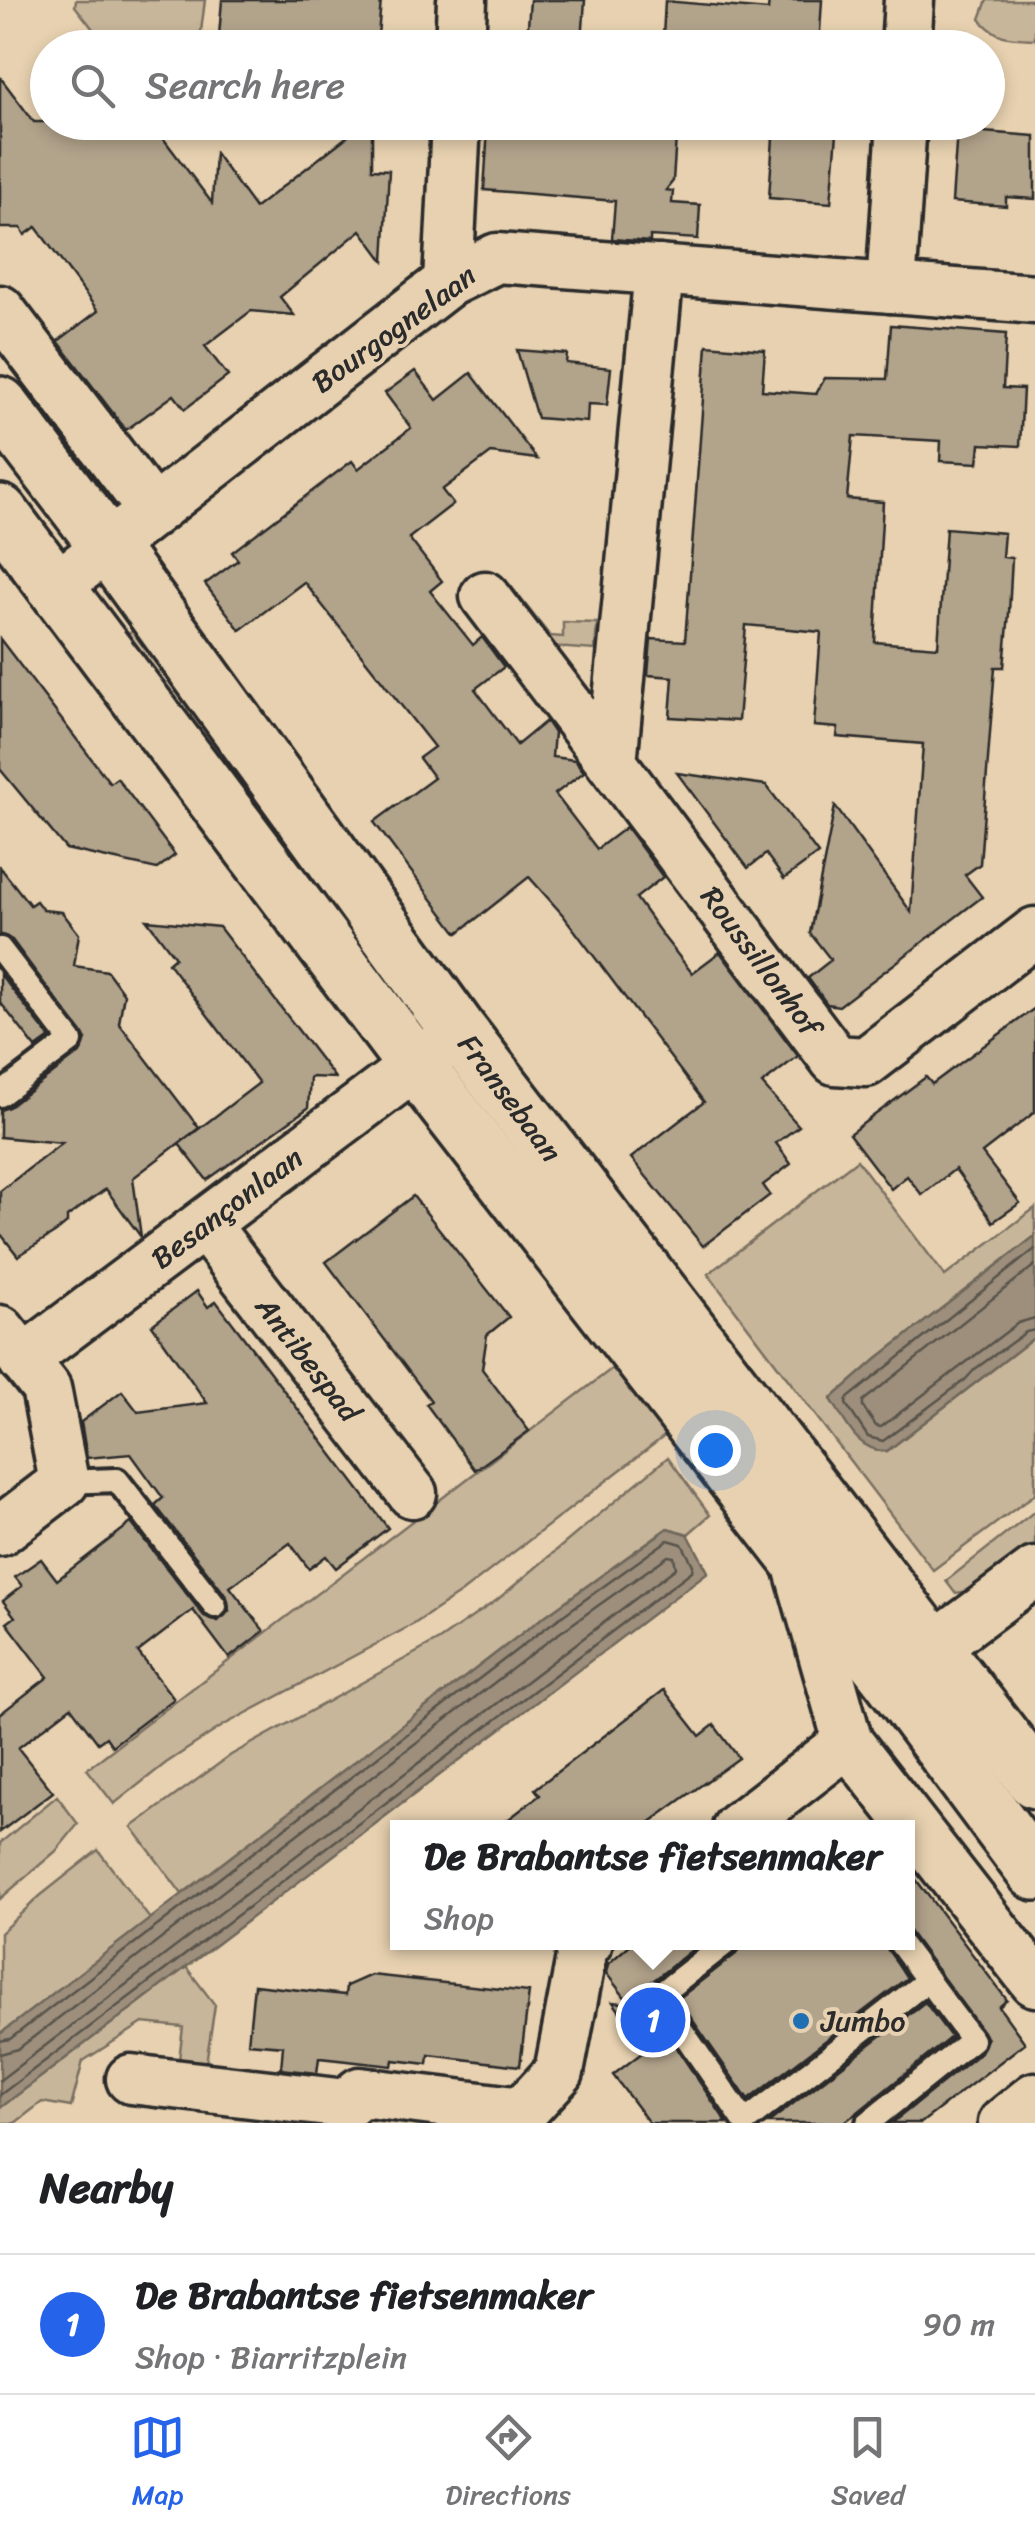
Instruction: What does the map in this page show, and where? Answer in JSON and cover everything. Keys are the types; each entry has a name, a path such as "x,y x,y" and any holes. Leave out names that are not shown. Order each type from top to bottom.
{"street":[{"path":"461,30 462,0"},
{"path":"908,30 910,0"},
{"path":"448,282 455,140"},
{"path":"891,288 901,140"},
{"name":"Bourgognelaan","path":"56,586 448,282 497,258 1035,299"},
{"path":"612,763 659,270"},
{"path":"0,310 152,510"},
{"name":"Fransebaan","path":"0,405 107,545 460,1033 1035,1780"},
{"name":"Fransebaan","path":"0,513 416,1066 892,1680 1035,1872"},
{"name":"Roussillonhof","path":"485,596 835,1060 866,1062 1035,932"},
{"name":"Besançonlaan","path":"11,1345 205,1224 460,1033"},
{"name":"Antibespad","path":"205,1224 412,1493"},
{"path":"0,1531 64,1482 46,1388 11,1345"},
{"path":"796,1560 848,1742 909,1820"},
{"path":"892,1680 1035,1572"},
{"path":"747,1820 848,1742"},
{"path":"915,1828 1035,1982"},
{"path":"131,2078 214,2088 345,2113 360,2092 517,2117 559,2072 581,1950"},
{"path":"1003,2123 1035,2096"}],"lane":[{"path":"0,949 70,1041 0,1095"},
{"path":"64,1482 117,1480 215,1606"},
{"path":"717,1950 658,1996 745,2122 928,1980"},
{"path":"868,2123 972,2040 905,1950"}],"shaded area":[{"path":"76,0 205,0 201,30 94,30 75,6"},
{"path":"987,0 1035,0 1035,39 1005,36 1005,30 992,30 980,19"},
{"path":"510,585 550,636 563,637 563,622 597,623 595,650 541,646 496,596"},
{"path":"140,625 399,965 376,984 117,643"},
{"path":"857,1160 945,1276 1035,1208 1035,1236 831,1399 887,1451 1035,1337 1035,1494 933,1570 708,1274"},
{"path":"614,1367 667,1434 462,1592 414,1624 224,1725 114,1804 87,1769"},
{"path":"668,1457 710,1515 688,1534 667,1528 538,1621 182,1894 132,1827 231,1755 439,1640 497,1600"},
{"path":"1035,1511 1035,1547 979,1590 955,1593 946,1581"},
{"path":"57,1796 78,1824 56,1851 0,1899 0,1843"},
{"path":"98,1850 150,1919 0,2034 0,1933"},
{"path":"186,1967 215,2005 206,2063 179,2060 183,2027 143,2023 83,2061 71,2107 42,2102 15,2123 0,2123 0,2108"}],"water":[{"path":"1035,1236 1035,1337 887,1451 860,1441 831,1399"},
{"path":"668,1528 688,1534 708,1572 0,2108 0,2034 538,1621"}],"building":[{"path":"222,0 381,0 378,30 220,30"},
{"path":"530,0 585,0 583,30 528,30"},
{"path":"769,0 822,0 820,30 663,30 665,1 768,10"},
{"path":"0,77 30,117 30,140 165,140 212,203 215,153 255,208 343,140 372,140 372,169 389,170 384,261 361,230 280,297 294,315 251,311 205,346 228,376 185,409 174,395 126,430 58,341 98,311 36,227 25,235 21,228 0,228"},
{"path":"1005,134 1035,136 1035,199 1006,197 1006,206 952,202 956,140 1005,140"},
{"path":"487,140 676,140 673,181 666,190 673,191 672,203 700,205 698,239 612,239 615,201 484,190"},
{"path":"773,140 836,140 831,203 769,198"},
{"path":"891,325 1006,334 1003,388 1023,389 1020,446 980,444 978,463 940,461 941,441 853,436 847,499 883,502 875,642 938,647 946,528 1004,533 1002,557 1012,558 1009,613 1004,667 995,667 980,864 965,875 982,897 839,1006 827,1004 808,978 831,960 810,933 835,806 911,912 923,744 837,737 838,728 814,726 821,632 746,625 738,721 670,717 673,677 648,675 651,639 685,641 707,345 765,350 762,390 816,394 825,378 887,379"},
{"path":"517,350 567,354 566,363 611,368 607,405 588,404 587,422 537,418"},
{"path":"415,371 437,400 471,373 537,459 491,453 442,490 453,504 409,538 442,581 430,591 473,645 482,637 504,667 475,689 517,745 546,721 554,733 552,757 575,760 584,772 555,794 597,849 626,827 663,877 636,898 663,936 692,973 720,952 798,1056 762,1084 799,1126 776,1143 791,1164 763,1185 770,1195 703,1246 631,1158 704,1102 563,915 529,877 458,933 455,930 374,822 434,778 419,758 434,747 304,582 240,630 205,584 238,560 232,552 352,461 358,469 411,428 385,393"},
{"path":"0,639 110,783 117,778 175,855 157,869 66,849 0,769"},
{"path":"677,773 766,785 818,854 784,879 766,854 748,868"},
{"path":"0,867 30,905 36,901 43,910 62,912 79,934 74,966 107,971 124,994 119,1023 199,1128 133,1178 141,1237 106,1189 67,1217 67,1223 56,1232 18,1256 0,1233 0,1191 62,1143 0,1137 0,1110 80,1053 86,1040 12,940 0,934"},
{"path":"147,920 219,927 335,1078 310,1077 308,1108 207,1180 179,1144 259,1083 168,963 175,957"},
{"path":"0,974 50,1038 36,1048 0,1002"},
{"path":"1035,1008 1035,1112 982,1153 1020,1203 993,1222 955,1169 922,1195 907,1176 891,1189 849,1134 926,1077 932,1084"},
{"path":"413,1196 509,1317 487,1335 482,1369 529,1431 475,1470 426,1404 431,1401 326,1262"},
{"path":"197,1291 208,1307 216,1301 388,1528 336,1568 326,1556 309,1569 290,1543 230,1587 264,1631 229,1658 193,1610 138,1652 174,1699 112,1746 106,1737 98,1743 71,1707 18,1748 53,1792 0,1832 0,1714 48,1677 7,1623 15,1617 3,1601 22,1586 15,1577 41,1559 57,1580 131,1523 204,1616 218,1621 229,1611 227,1597 155,1505 163,1498 131,1454 87,1458 81,1422 122,1391 138,1412 207,1403 152,1325"},
{"path":"664,1690 700,1736 714,1725 739,1758 653,1820 507,1820 540,1795 535,1789"},
{"path":"915,1878 1007,2000 999,2007 1025,2043 921,2123 892,2123 981,2052 987,2039 915,1940"},
{"path":"624,1950 692,1950 649,1984 643,1998 727,2123 649,2123 613,2075 647,2049 613,2002 630,2004 606,1973 608,1964"},
{"path":"738,1950 889,1950 907,1978 748,2100 678,1999"},
{"path":"371,1975 529,1992 520,2066 429,2055 428,2064 393,2060 392,2066 319,2058 317,2073 281,2069 283,2046 248,2043 254,1985 345,1995 346,1986"},
{"path":"925,2002 951,2037 858,2112 843,2123 768,2123"}],"place":[{"name":"De Brabantse fietsenmaker","path":"653,2020"},
{"name":"Jumbo","path":"801,2021"}]}
